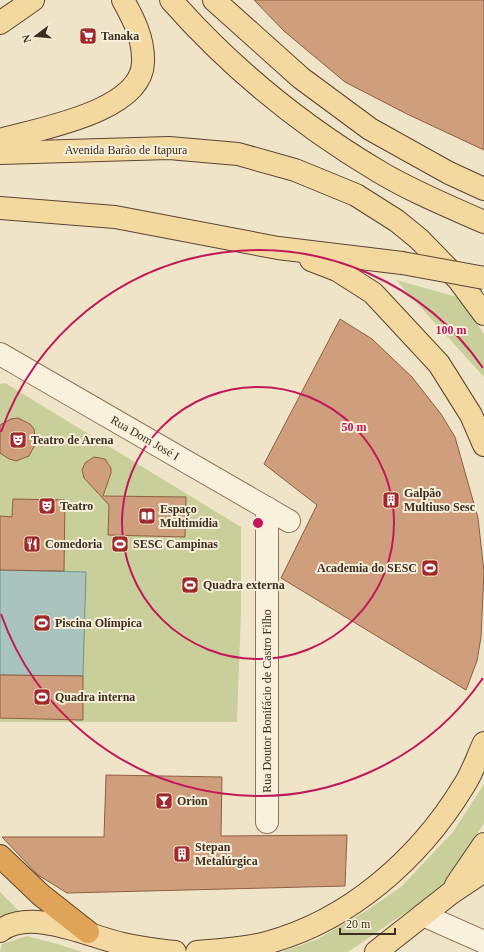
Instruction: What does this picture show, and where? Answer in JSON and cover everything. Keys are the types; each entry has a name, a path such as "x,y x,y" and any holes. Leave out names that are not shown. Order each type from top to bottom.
{"highway":[{"path":"0,856 40,895 88,932"}],"main road":[{"path":"0,23 33,0"},
{"path":"0,140 95,112 120,100 134,87 143,64 142,46 137,26 123,0"},
{"path":"171,0 234,65 313,129 378,172 434,200 484,222"},
{"path":"214,0 301,78 370,129 449,173 484,189"},
{"name":"Avenida Barão de Itapura","path":"0,153 169,148 238,154 295,170 356,195 396,221 419,239 458,278 484,314"},
{"path":"0,208 115,217 278,248 402,263 484,278"},
{"path":"278,248 337,270 373,293 439,364 471,415 484,444"},
{"path":"197,952 264,943 290,936 312,927 376,888 427,838 464,786 484,743"},
{"path":"451,893 484,844"},
{"path":"376,952 451,893 484,872"},
{"path":"0,931 11,926 29,922 88,932 121,944 175,952"}],"street":[{"name":"Rua Dom José I","path":"0,354 289,521"},
{"name":"Rua Doutor Bonifácio de Castro Filho","path":"267,508 267,822"},
{"path":"423,915 484,942"}],"green space":[{"path":"396,280 457,297 484,334 484,377"},
{"name":"SESC Campinas","path":"5,383 241,527 241,613 237,722 0,722 0,384"},
{"path":"484,784 484,823 440,889 348,952 282,952 318,939 366,911 401,887 453,832"},
{"path":"0,892 23,915 0,929"},
{"path":"27,936 82,952 0,952 2,944"}],"water":[{"name":"Piscina Olímpica","path":"0,570 86,572 83,676 0,675"}],"building":[{"path":"254,0 484,0 484,150 407,114 345,82 284,31"},
{"name":"Galpão Multiuso Sesc","path":"340,319 372,339 412,377 441,414 455,437 478,518 484,572 481,637 477,661 466,690 281,578 317,505 264,464"},
{"name":"Teatro de Arena","path":"18,418 30,424 34,429 36,443 29,456 16,461 9,459 0,453 0,425 11,419"},
{"name":"Espaço Multimídia","path":"94,457 105,459 111,468 111,473 103,496 186,497 185,537 108,535 109,505 84,478 82,470 85,463"},
{"name":"Comedoria","path":"13,499 65,500 64,571 0,570 0,516 12,517"},
{"name":"Quadra interna","path":"0,675 83,676 83,720 0,718"},
{"name":"Stepan Metalúrgica","path":"106,775 222,777 221,836 347,835 345,886 67,893 38,875 2,837 104,837"}],"place":[{"name":"Tanaka","path":"88,36"},
{"name":"Teatro de Arena","path":"18,440"},
{"name":"Galpão Multiuso Sesc","path":"391,500"},
{"name":"Teatro","path":"47,506"},
{"name":"Espaço Multimídia","path":"147,516"},
{"name":"Comedoria","path":"32,544"},
{"name":"SESC Campinas","path":"120,544"},
{"name":"Academia do SESC","path":"430,568"},
{"name":"Quadra externa","path":"190,585"},
{"name":"Piscina Olímpica","path":"42,623"},
{"name":"Quadra interna","path":"42,697"},
{"name":"Orion","path":"164,801"},
{"name":"Stepan Metalúrgica","path":"182,854"}]}
